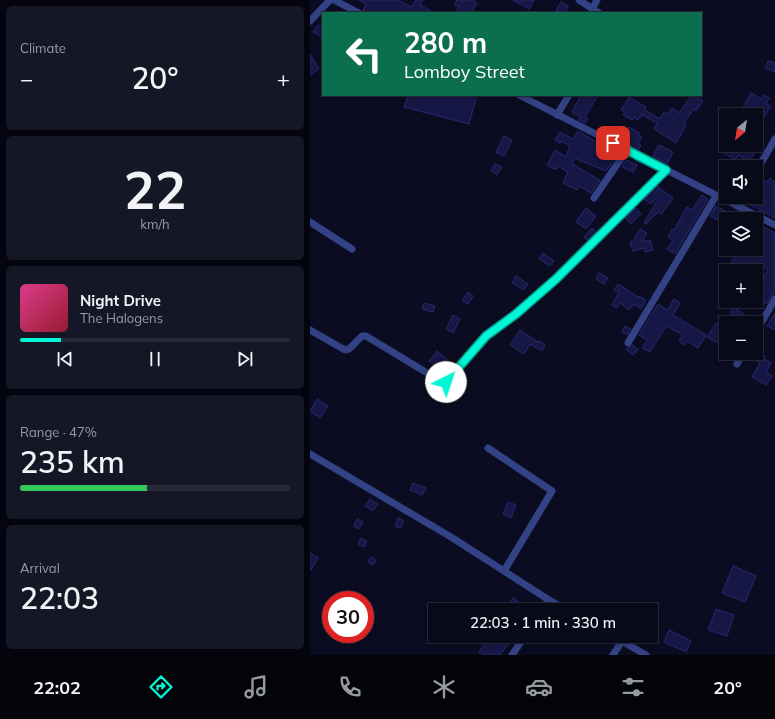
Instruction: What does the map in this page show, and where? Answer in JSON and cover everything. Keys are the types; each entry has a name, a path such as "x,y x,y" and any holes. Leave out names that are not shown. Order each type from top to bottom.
{"street":[{"path":"310,21 330,0"},
{"path":"334,0 357,12"},
{"path":"579,0 598,12"},
{"path":"592,8 597,0"},
{"path":"521,96 775,225"},
{"path":"557,115 568,96"},
{"path":"763,160 775,139"},
{"path":"594,198 627,150"},
{"path":"310,330 345,350 349,350 362,336 366,336 444,383 486,336 516,314 556,279 666,170"},
{"path":"628,343 716,196"},
{"path":"310,222 352,249"},
{"path":"763,320 775,299"},
{"path":"737,364 739,360"},
{"path":"488,448 552,491 504,571"},
{"path":"310,454 451,537 554,603"},
{"path":"512,655 520,643"},
{"path":"613,655 621,643"},
{"path":"625,643 646,655"}],"building":[{"path":"359,0 398,0 412,7 416,0 423,0 420,5 432,12 365,12 363,10 366,4"},
{"path":"457,0 472,0 477,3 472,12 456,12 459,7 454,4"},
{"path":"513,0 534,0 529,9"},
{"path":"561,2 568,6 565,12 556,10"},
{"path":"318,25 322,28 322,37 313,32"},
{"path":"310,54 319,69 310,75"},
{"path":"768,61 775,63 775,72 765,68"},
{"path":"751,93 762,99 764,95 769,98 766,104 771,106 763,119 763,108 743,108"},
{"path":"408,96 477,96 469,124 404,107"},
{"path":"580,96 597,96 585,117 588,119 585,123 579,120 580,117 572,112"},
{"path":"691,96 696,96 703,101 696,111 693,109 684,124 686,125 676,143 654,129 657,123 642,115 638,120 634,117 632,120 623,115 625,112 621,110 629,97 646,107 645,110 660,119 664,112 668,114 672,108 679,113"},
{"path":"629,127 639,133 638,135 642,137 638,144 641,145 638,150 625,143 629,137 625,134"},
{"path":"578,131 605,147 619,153 606,171 574,158 572,164 600,180 591,193 579,186 577,190 563,183 568,172 558,166 557,169 554,169 547,165 555,150 566,157 570,146 561,141 560,143 555,140 560,132 573,139"},
{"path":"504,136 512,140 504,156 496,152"},
{"path":"659,145 673,152 667,164 653,156"},
{"path":"755,152 750,160 746,160 738,155 735,160 724,153"},
{"path":"626,160 637,165 633,172 622,167"},
{"path":"495,164 502,167 497,175 491,171"},
{"path":"770,178 775,182 775,218 749,204 763,204 763,180 767,182"},
{"path":"657,186 673,198 661,214 658,212 646,224 644,223 658,199 657,198 651,204 644,199"},
{"path":"702,195 708,199 675,254 667,249 673,240 668,237 672,229 674,230 687,207 692,210"},
{"path":"716,206 725,211 719,212 719,220 710,216"},
{"path":"586,208 596,216 586,229 576,222"},
{"path":"635,208 641,214 631,224 625,218"},
{"path":"763,227 775,233 775,290 767,304 763,302 763,279 768,270 763,267 763,264 757,264 751,261 749,264 730,264 735,256 763,256"},
{"path":"592,228 596,232 588,241 584,237"},
{"path":"640,229 647,233 642,242 650,240 653,250 645,252 644,248 633,251 630,242 633,241"},
{"path":"543,253 554,261 550,266 539,259"},
{"path":"599,273 608,278 604,284 596,279"},
{"path":"516,276 528,284 524,290 512,283"},
{"path":"618,284 638,297 639,296 646,300 641,309 634,304 629,310 620,303 617,308 612,305 619,292 614,290"},
{"path":"468,292 473,296 468,304 462,300"},
{"path":"674,299 680,303 673,315 706,335 698,348 687,341 684,345 679,341 683,335 666,326 650,352 642,348 647,340 639,335 658,304 668,310"},
{"path":"424,303 435,306 433,312 422,309"},
{"path":"733,308 744,314 743,316 735,316 730,313"},
{"path":"775,313 775,330 767,326"},
{"path":"453,315 460,319 453,333 446,329"},
{"path":"716,323 719,324 718,343 707,337"},
{"path":"625,326 631,329 627,335 622,332"},
{"path":"520,330 545,345 542,351 530,344 524,354 510,345"},
{"path":"633,345 638,350 633,355 626,349"},
{"path":"437,351 448,360 441,370 429,361"},
{"path":"763,358 771,363 766,372 772,376 766,385 752,377 760,363 755,360 763,360"},
{"path":"317,399 328,406 320,418 310,411"},
{"path":"413,483 426,488 422,495 410,490"},
{"path":"370,499 378,504 373,511 365,506"},
{"path":"508,502 516,505 511,518 503,514"},
{"path":"398,518 404,521 400,528 395,526"},
{"path":"357,519 363,522 359,529 354,526"},
{"path":"361,538 367,541 364,547 358,544"},
{"path":"310,553 318,558 310,571"},
{"path":"371,557 376,560 373,565 368,562"},
{"path":"733,566 756,576 745,602 722,593"},
{"path":"513,598 520,603 509,603"},
{"path":"716,609 734,615 727,636 708,630"},
{"path":"669,630 691,641 686,652 664,642"},
{"path":"485,643 509,643 500,655 484,655 479,652"}],"route":[{"path":"446,382 486,336 516,314 556,279 666,170 613,143"}]}
